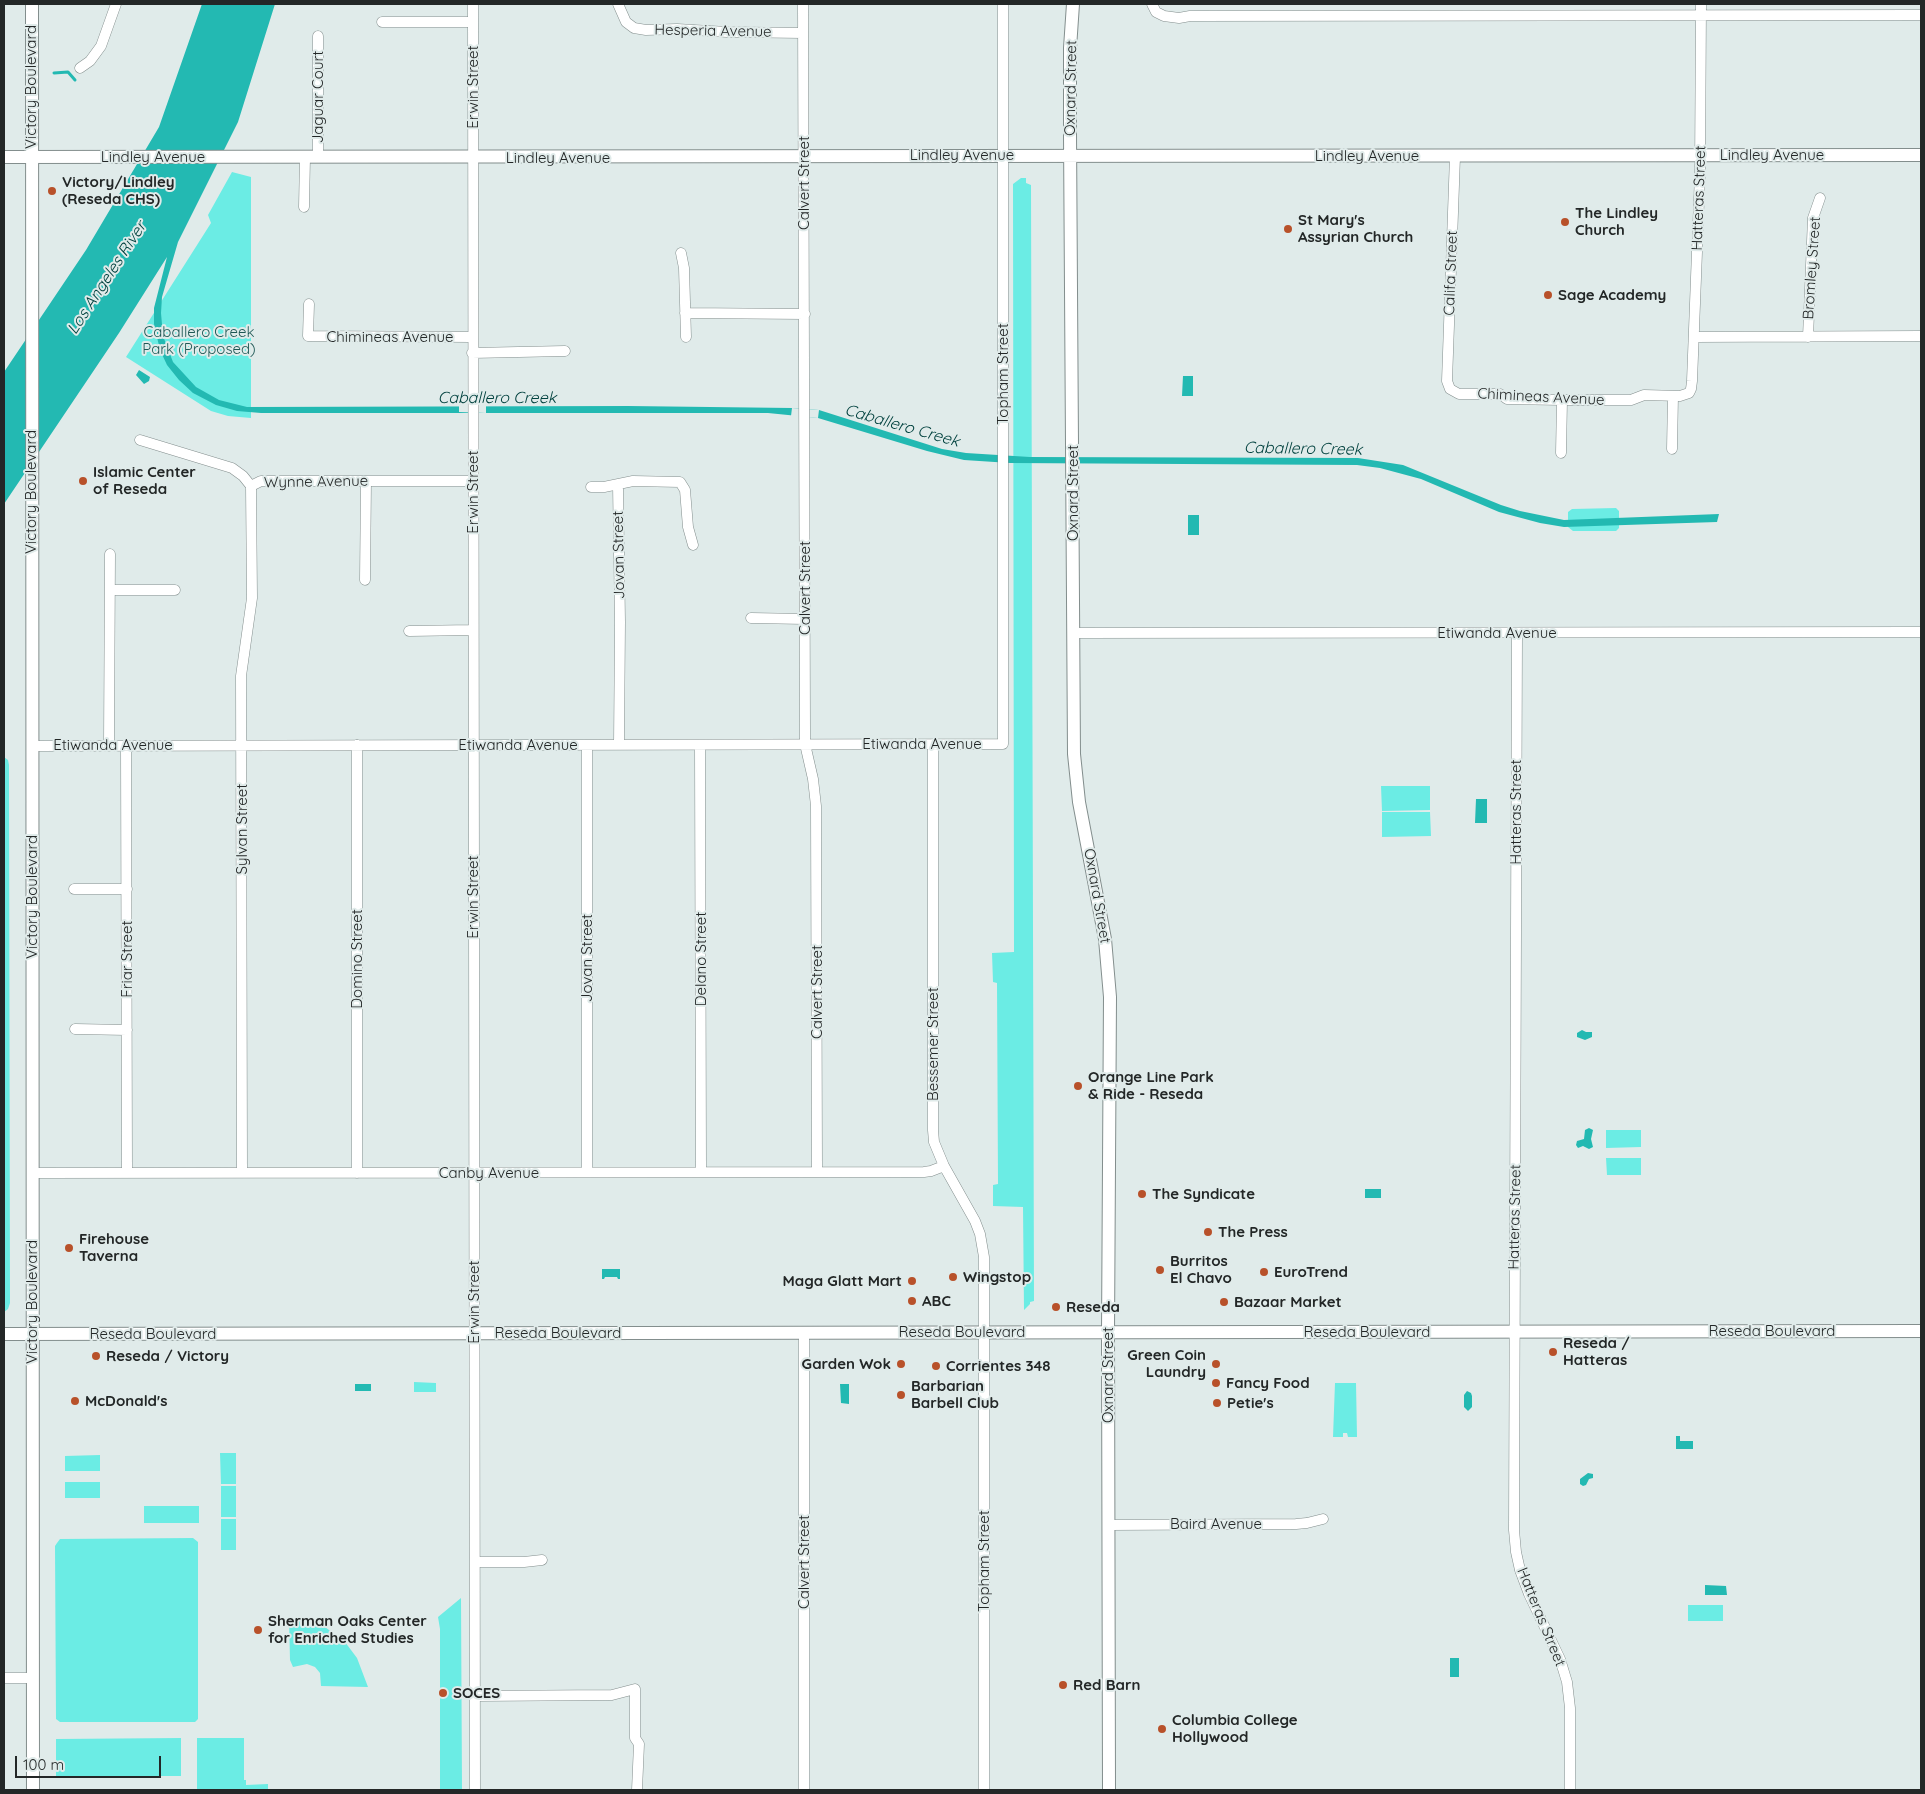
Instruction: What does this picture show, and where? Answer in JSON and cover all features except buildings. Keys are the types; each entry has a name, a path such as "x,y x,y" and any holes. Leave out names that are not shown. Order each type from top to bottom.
{"main road":[{"name":"Victory Boulevard","path":"32,4 33,1790"},
{"name":"Oxnard Street","path":"1073,4 1070,48 1070,155 1073,633 1076,779 1105,939 1110,991 1108,1332 1110,1790"},
{"name":"Lindley Avenue","path":"4,157 1921,155"},
{"name":"Reseda Boulevard","path":"4,1334 1921,1331"}],"street":[{"path":"80,68 90,62 101,46 116,4"},
{"name":"Erwin Street","path":"473,4 472,481 475,1790"},
{"name":"Hesperia Avenue","path":"618,4 626,22 634,28 646,30 677,29 803,33"},
{"name":"Calvert Street","path":"803,4 806,744 816,806 817,1172"},
{"name":"Topham Street","path":"1003,4 1004,744"},
{"name":"Hatteras Street","path":"1690,391 1701,156 1701,4"},
{"path":"1154,8 1164,16 1179,18 1190,16 1921,15"},
{"path":"382,22 473,22"},
{"name":"Jaguar Court","path":"318,36 318,157"},
{"name":"Califa Street","path":"1450,390 1447,381 1455,156"},
{"name":"Jaguar Court","path":"304,207 305,157"},
{"name":"Bromley Street","path":"1808,337 1813,218 1820,198"},
{"path":"681,253 684,268 686,337"},
{"name":"Chimineas Avenue","path":"309,304 308,336 472,337"},
{"path":"685,313 805,314"},
{"path":"1694,337 1921,336"},
{"name":"Chimineas Avenue","path":"472,353 565,352"},
{"name":"Chimineas Avenue","path":"1450,390 1459,394 1500,394 1507,399 1562,400 1631,400 1644,395 1684,395 1690,391"},
{"path":"1672,449 1673,396"},
{"path":"1561,453 1562,400"},
{"name":"Wynne Avenue","path":"140,440 232,468 243,476 251,486 261,481 472,481"},
{"path":"591,487 633,480 680,482 685,490 688,527 693,545"},
{"path":"365,580 366,481"},
{"name":"Jovan Street","path":"618,484 619,745"},
{"name":"Sylvan Street","path":"242,1173 241,676 252,598 251,486"},
{"path":"110,554 110,745"},
{"path":"110,590 174,590"},
{"path":"751,618 805,618"},
{"path":"409,631 473,630"},
{"name":"Etiwanda Avenue","path":"1073,633 1921,632"},
{"name":"Hatteras Street","path":"1516,633 1514,1521 1516,1552 1529,1594 1550,1636 1567,1682 1570,1708 1570,1790"},
{"name":"Jovan Street","path":"587,744 587,1172"},
{"name":"Bessemer Street","path":"933,744 932,1130 934,1142 944,1166 975,1221 980,1234 984,1257 985,1332"},
{"name":"Etiwanda Avenue","path":"32,746 1004,744"},
{"name":"Friar Street","path":"126,745 127,1173"},
{"name":"Domino Street","path":"357,745 357,1173"},
{"name":"Delano Street","path":"700,745 701,1172"},
{"path":"74,889 127,889"},
{"path":"75,1029 127,1030"},
{"name":"Canby Avenue","path":"32,1173 931,1172 944,1166"},
{"name":"Topham Street","path":"984,1790 985,1332"},
{"name":"Calvert Street","path":"804,1333 804,1790"},
{"name":"Baird Avenue","path":"1109,1525 1296,1524 1323,1519"},
{"path":"475,1562 542,1560"},
{"path":"4,1678 33,1678"},
{"path":"475,1696 612,1695 635,1689 635,1738 639,1744 637,1790"}],"green space":[{"name":"Caballero Creek Park (Proposed)","path":"232,172 251,177 251,418 228,416 211,411 126,357 211,223 208,215"},
{"path":"1021,178 1026,178 1026,183 1031,185 1034,1301 1030,1302 1024,1310 1023,1207 993,1206 993,1185 998,1184 997,983 993,982 992,953 1014,952 1013,184"},
{"path":"1616,508 1619,511 1619,528 1616,531 1573,531 1568,527 1568,512 1572,509"},
{"path":"4,757 8,760 9,765 10,1303 8,1309 4,1312"},
{"path":"1381,786 1430,786 1430,810 1382,811"},
{"path":"1382,812 1430,812 1431,836 1382,837"},
{"path":"1606,1130 1641,1130 1641,1147 1606,1148"},
{"path":"1606,1158 1641,1158 1641,1175 1607,1175"},
{"path":"414,1382 436,1383 436,1392 414,1392"},
{"path":"1335,1383 1356,1383 1357,1437 1348,1437 1347,1433 1343,1433 1343,1437 1333,1437"},
{"path":"220,1453 236,1453 236,1484 221,1484"},
{"path":"100,1455 100,1471 65,1471 65,1456"},
{"path":"65,1482 100,1482 100,1498 65,1498"},
{"path":"221,1486 236,1486 236,1517 221,1517"},
{"path":"144,1506 199,1506 199,1523 144,1523"},
{"path":"221,1519 236,1519 236,1550 221,1550"},
{"path":"193,1538 198,1542 198,1719 195,1722 60,1722 56,1719 55,1546 57,1543 60,1539"},
{"path":"461,1598 462,1790 440,1790 440,1629 438,1617"},
{"path":"1688,1605 1723,1605 1723,1621 1688,1621"},
{"path":"289,1618 307,1620 325,1627 345,1642 357,1658 368,1687 321,1686 320,1673 315,1667 307,1664 293,1667 290,1660"},
{"path":"181,1738 181,1776 56,1776 56,1739"},
{"path":"197,1738 244,1738 244,1780 246,1780 246,1785 268,1784 268,1790 197,1790"}],"water":[{"name":"Los Angeles River","path":"202,4 275,4 238,122 178,242 162,297 163,336 173,362 196,387 219,400 247,407 628,406 819,410 942,449 966,453 1030,457 1358,458 1403,465 1501,505 1564,520 1719,514 1717,522 1564,527 1499,512 1421,479 1380,468 1357,465 1010,463 964,460 927,451 818,418 768,413 261,413 237,411 216,405 193,393 167,365 160,350 154,324 154,308 167,257 119,333 4,504 4,372 86,250 159,127"},
{"path":"139,370 150,377 149,381 144,384 136,375"},
{"path":"1183,376 1193,376 1193,396 1182,396"},
{"path":"1188,515 1199,515 1199,535 1188,535"},
{"path":"1476,799 1487,799 1487,823 1475,823"},
{"path":"1582,1030 1592,1032 1592,1037 1585,1040 1577,1037 1577,1033"},
{"path":"1589,1128 1593,1130 1591,1139 1593,1147 1589,1149 1583,1146 1578,1148 1576,1145 1577,1141 1584,1139 1585,1130"},
{"path":"1365,1189 1381,1189 1381,1198 1365,1198"},
{"path":"602,1269 620,1269 620,1279 617,1277 605,1277 602,1279"},
{"path":"355,1384 371,1384 371,1391 355,1391"},
{"path":"840,1384 849,1384 849,1404 841,1403"},
{"path":"1467,1391 1472,1396 1472,1407 1468,1411 1464,1407 1464,1395"},
{"path":"1676,1436 1680,1436 1680,1441 1693,1441 1693,1449 1676,1449"},
{"path":"1588,1473 1593,1474 1593,1478 1589,1479 1586,1485 1583,1486 1580,1484 1580,1479"},
{"path":"1705,1585 1726,1586 1727,1595 1705,1595"},
{"path":"1450,1658 1459,1658 1459,1677 1450,1677"}],"pier":[{"path":"459,406 486,406 486,413 459,412"},
{"path":"792,408 819,410 818,418 791,416"}],"waterway":[{"path":"54,73 68,72 75,80"}],"place":[{"name":"Victory/Lindley (Reseda CHS)","path":"52,191"},
{"name":"The Lindley Church","path":"1565,222"},
{"name":"St Mary's Assyrian Church","path":"1288,229"},
{"name":"Sage Academy","path":"1548,295"},
{"name":"Islamic Center of Reseda","path":"83,481"},
{"name":"Orange Line Park & Ride - Reseda","path":"1078,1086"},
{"name":"The Syndicate","path":"1142,1194"},
{"name":"The Press","path":"1208,1232"},
{"name":"Firehouse Taverna","path":"69,1248"},
{"name":"Burritos El Chavo","path":"1160,1270"},
{"name":"EuroTrend","path":"1264,1272"},
{"name":"Wingstop","path":"953,1277"},
{"name":"Maga Glatt Mart","path":"912,1281"},
{"name":"ABC","path":"912,1301"},
{"name":"Bazaar Market","path":"1224,1302"},
{"name":"Reseda","path":"1056,1307"},
{"name":"Reseda / Hatteras","path":"1553,1352"},
{"name":"Reseda / Victory","path":"96,1356"},
{"name":"Garden Wok","path":"901,1364"},
{"name":"Green Coin Laundry","path":"1216,1364"},
{"name":"Corrientes 348","path":"936,1366"},
{"name":"Fancy Food","path":"1216,1383"},
{"name":"Barbarian Barbell Club","path":"901,1395"},
{"name":"McDonald's","path":"75,1401"},
{"name":"Petie's","path":"1217,1403"},
{"name":"Sherman Oaks Center for Enriched Studies","path":"258,1630"},
{"name":"Red Barn","path":"1063,1685"},
{"name":"SOCES","path":"443,1693"},
{"name":"Columbia College Hollywood","path":"1162,1729"}],"water label":[{"name":"Caballero Creek","path":"497,398"},
{"name":"Caballero Creek","path":"902,426"},
{"name":"Caballero Creek","path":"1303,449"}]}
